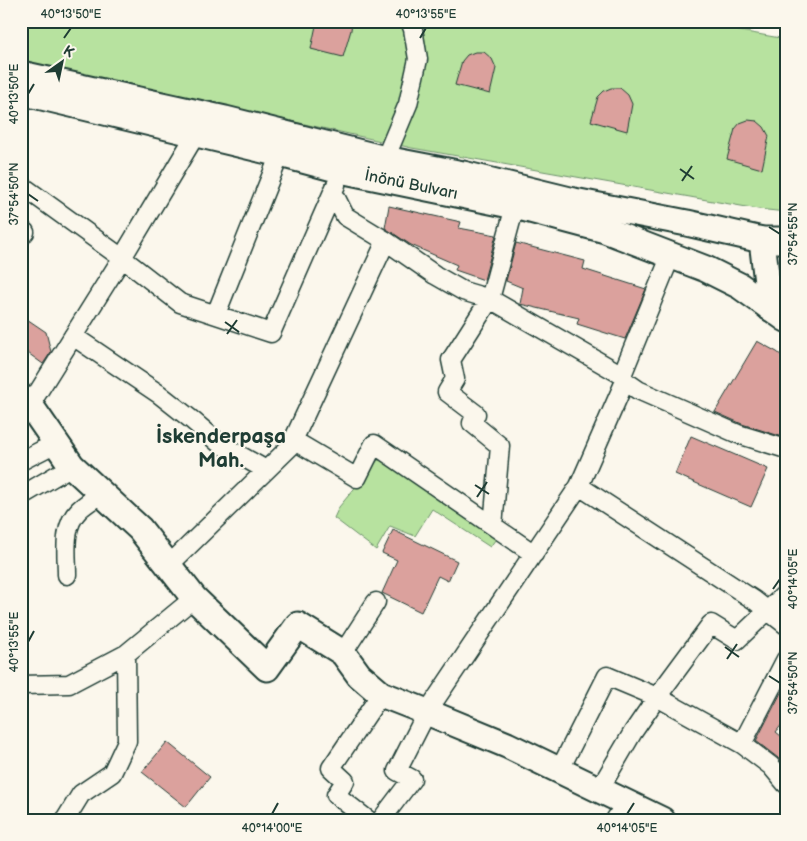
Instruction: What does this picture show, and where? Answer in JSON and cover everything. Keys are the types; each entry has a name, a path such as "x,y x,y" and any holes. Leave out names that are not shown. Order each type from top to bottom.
{"main road":[{"path":"21,74 212,116 385,159 463,174 574,201 774,240 778,314"},
{"name":"İnönü Bulvarı","path":"21,92 280,154 337,181 516,206 606,230 706,269 740,286 778,314"},
{"path":"26,401 72,466 140,529 194,598 267,668 298,625 344,653 359,675 381,694 507,745 599,790 620,811 662,820"}],"street":[{"path":"385,159 408,104 418,59 410,21"},
{"path":"26,401 73,336 196,134"},
{"path":"216,314 280,154"},
{"path":"21,185 180,302 271,333 337,181"},
{"path":"337,181 345,216 442,279 463,291 490,299 624,378 638,390 738,434 786,449"},
{"path":"493,526 500,446 472,423 476,414 447,392 454,379 451,360 490,299 516,206"},
{"path":"21,230 25,232 21,237"},
{"path":"169,565 290,447 386,241"},
{"path":"381,820 412,779 397,771 427,712 579,486 624,378 671,255"},
{"path":"73,336 159,394 220,444 266,470"},
{"path":"293,440 357,478 374,444 534,554"},
{"path":"21,461 56,443"},
{"path":"21,495 72,466"},
{"path":"579,486 754,600 786,625"},
{"path":"67,575 66,547 72,519 80,509 102,494"},
{"path":"599,790 633,732 711,624 736,640 786,593"},
{"path":"21,686 69,684 126,654 194,598"},
{"path":"344,653 376,602"},
{"path":"65,820 81,794 112,773 127,741 126,654"},
{"path":"742,744 786,659"},
{"path":"559,771 607,676 657,697 742,744 771,766 786,784"},
{"path":"368,820 336,795 345,781 331,768 381,694"}],"lane":[{"path":"778,21 786,25"}],"green space":[{"path":"21,21 729,21 734,30 786,39 786,212 758,209 412,148 21,61"},
{"path":"378,460 387,461 498,536 490,547 432,509 415,536 390,526 376,550 334,518 339,507"}],"building":[{"path":"317,21 352,21 343,57 311,49"},
{"path":"475,52 484,52 492,59 496,68 490,94 455,85 462,61 467,55"},
{"path":"611,88 620,88 628,95 632,104 627,131 591,121 598,97 604,91"},
{"path":"748,120 757,121 764,127 769,136 762,169 727,159 735,129 740,123"},
{"path":"389,206 461,222 459,228 496,235 484,280 455,270 457,265 411,245 385,228"},
{"path":"516,243 585,261 583,269 646,289 625,339 577,324 579,318 520,304 523,288 506,281"},
{"path":"21,315 46,332 51,352 43,364 21,348"},
{"path":"757,341 786,359 786,438 742,424 715,412"},
{"path":"691,436 768,469 751,507 675,474"},
{"path":"393,530 457,561 448,581 438,576 421,612 382,593 397,560 382,553"},
{"path":"786,683 786,719 776,732 786,740 786,767 778,758 756,741"},
{"path":"167,742 210,777 186,807 142,772"}],"district":[{"name":"İskenderpaşa Mah.","path":"221,448"}]}
